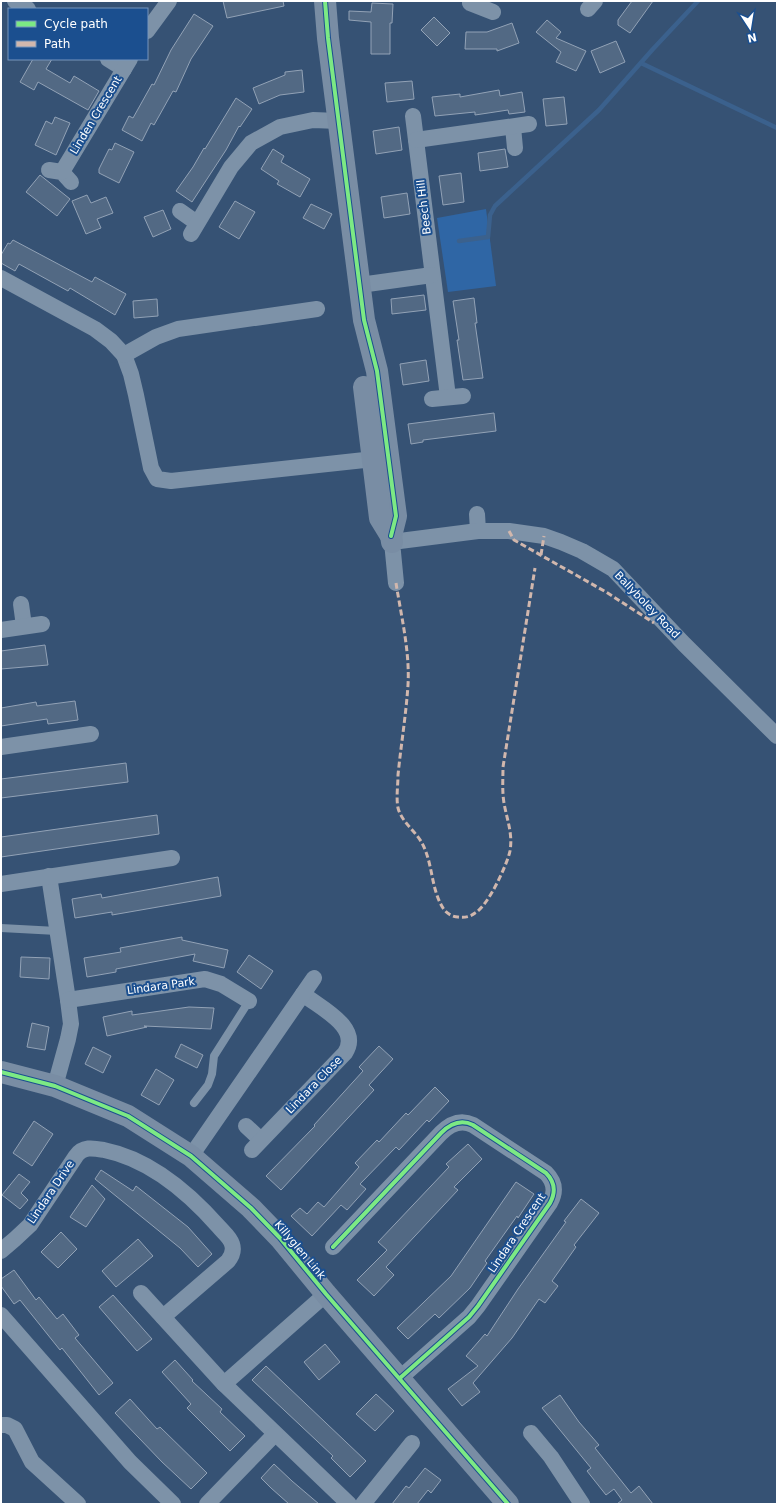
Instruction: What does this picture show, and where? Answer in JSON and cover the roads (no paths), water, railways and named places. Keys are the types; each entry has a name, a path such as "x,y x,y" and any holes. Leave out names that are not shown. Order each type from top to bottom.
{"street":[{"path":"1,5 10,1"},
{"path":"15,1 26,8"},
{"path":"148,30 169,1"},
{"path":"325,1 338,121 364,320 362,373 380,458 380,518 391,539 396,583"},
{"path":"470,1 470,3 493,12"},
{"path":"112,60 127,64"},
{"name":"Linden Crescent","path":"61,175 127,64"},
{"name":"Beech Hill","path":"413,116 432,274 456,396 432,399"},
{"path":"180,211 194,228 231,167 251,143 280,126 312,120 338,121"},
{"path":"416,140 529,124"},
{"path":"513,126 515,148"},
{"path":"360,285 432,274"},
{"path":"1,278 95,329 110,340 124,356 135,388 151,468 157,478 171,481 380,458"},
{"path":"124,356 156,337 178,329 316,309"},
{"path":"477,514 478,531"},
{"name":"Ballyboley Road","path":"391,539 478,531 508,531 544,536 582,551 613,569 684,644 777,736"},
{"path":"21,604 24,626"},
{"path":"1,630 42,624"},
{"path":"1,747 91,734"},
{"path":"1,884 172,858"},
{"path":"49,876 71,1024 55,1086"},
{"path":"190,1156 314,978"},
{"name":"Lindara Park","path":"68,1000 205,980 221,984 249,1000"},
{"name":"Lindara Close","path":"246,1126 256,1145 345,1053 349,1045 349,1034 344,1026 303,994"},
{"name":"Killyglen Link","path":"1,1072 55,1086 128,1116 190,1156 251,1208 271,1228 326,1294 508,1504"},
{"name":"Lindara Crescent","path":"333,1247 441,1133 456,1123 465,1122 473,1125 546,1173 551,1180 554,1192 550,1202 478,1306 464,1322 400,1378"},
{"name":"Lindara Drive","path":"1,1251 30,1225 80,1151 93,1148 124,1155 153,1170 182,1192 209,1216 229,1239 232,1246 232,1253 228,1261 163,1317"},
{"path":"141,1293 224,1384 349,1504"},
{"path":"224,1384 326,1294"},
{"path":"1,1315 130,1462 173,1504"},
{"path":"4,1425 14,1428 18,1432 32,1462 78,1504"},
{"path":"532,1433 551,1457 582,1504"},
{"path":"207,1504 275,1434"},
{"path":"363,1504 412,1443"}],"lane":[{"path":"1,928 57,931"},
{"path":"194,1103 208,1085 212,1074 214,1056 249,1000"}],"waterway":[{"path":"459,241 488,237 490,215 495,206 599,110 698,1"},
{"path":"641,63 777,128"}]}
